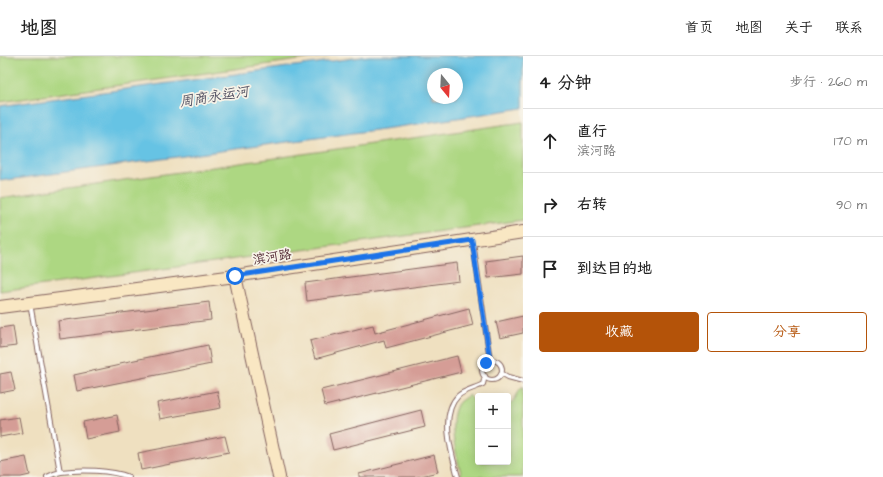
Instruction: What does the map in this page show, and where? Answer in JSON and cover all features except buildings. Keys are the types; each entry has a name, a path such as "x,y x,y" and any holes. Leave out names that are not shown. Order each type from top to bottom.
{"street":[{"name":"滨河路","path":"0,306 235,276 523,232"},
{"path":"235,276 279,477"}],"lane":[{"path":"472,240 490,360"},
{"path":"30,303 60,472"},
{"path":"490,360 496,361 500,364 502,373 499,378 494,380 489,379 482,372 483,367 490,360"},
{"path":"502,373 508,377 523,381"},
{"path":"458,477 448,431 452,406 458,396 483,384 485,376"},
{"path":"46,477 60,472 82,471 102,472 129,477"}],"green space":[{"path":"0,56 327,56 0,102"},
{"path":"523,122 523,220 0,291 0,198"},
{"path":"523,386 523,477 462,477 453,431 454,413 457,405 469,395 475,402 475,465 511,465 511,402"}],"water":[{"name":"周商永运河","path":"369,56 523,56 523,108 405,126 0,181 0,106"}],"route":[{"path":"235,276 472,240 490,360 486,363"}]}
